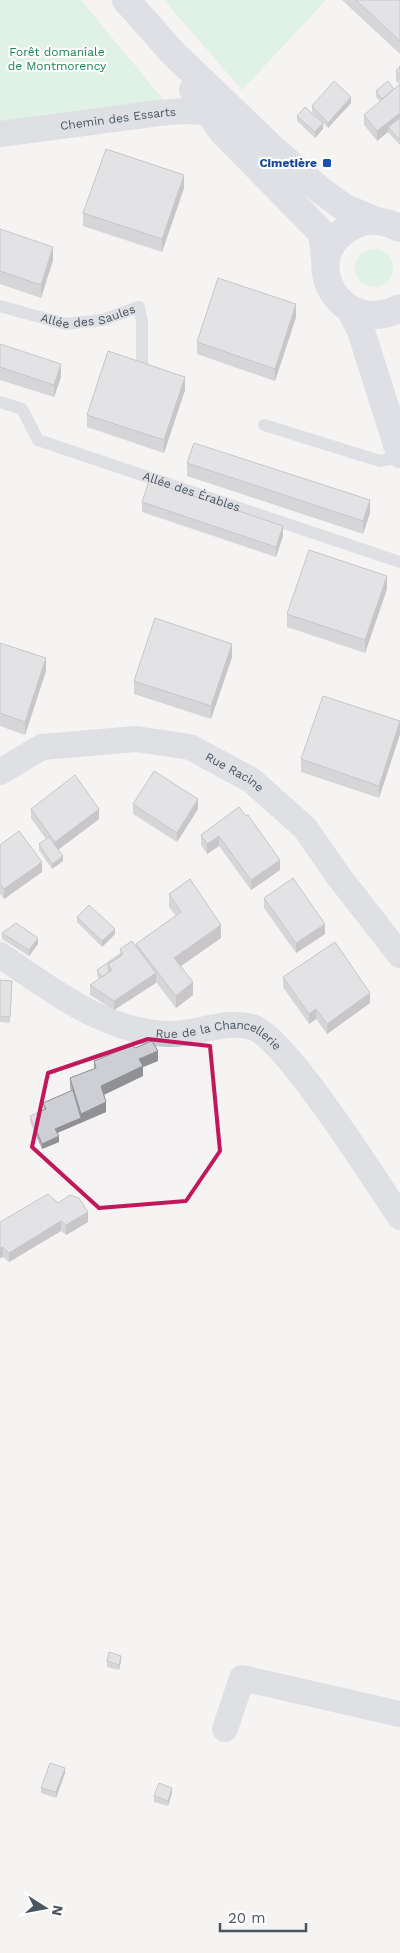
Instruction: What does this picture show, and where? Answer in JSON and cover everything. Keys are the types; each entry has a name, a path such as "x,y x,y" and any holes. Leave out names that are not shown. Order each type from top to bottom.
{"main road":[{"path":"126,0 172,52 235,114 320,190 345,208 400,228"},
{"path":"172,52 206,111 241,151 319,230 324,238 328,284 335,297 358,314 374,316 397,310"},
{"path":"326,270 327,256 333,242 342,232 356,224 374,220"},
{"path":"350,309 361,331 400,455"},
{"path":"374,374 374,346 383,324 397,310"}],"street":[{"name":"Chemin des Essarts","path":"0,134 159,113 206,111 235,114"},
{"name":"Rue Racine","path":"0,772 42,747 136,739 190,747 251,780 305,828 339,877 400,955"},
{"name":"Rue de la Chancellerie","path":"0,955 56,992 116,1024 140,1032 171,1034 233,1026 252,1027 271,1038 313,1090 400,1217"},
{"path":"225,1729 242,1678 400,1714"}],"lane":[{"name":"Allée des Saules","path":"0,306 65,324 102,320 139,307 142,322 142,375"},
{"name":"Allée des Érables","path":"0,402 22,409 38,440 400,562"},
{"path":"264,425 380,461 400,455"}],"highlighted area":[{"path":"148,1039 210,1046 220,1151 186,1201 99,1208 32,1147 48,1073"}],"green space":[{"name":"Forêt domaniale de Montmorency","path":"0,0 81,0 166,103 0,125"},
{"path":"164,0 326,0 242,90"},
{"path":"374,249 388,254 393,268 388,282 374,287 360,282 355,268 360,254"}],"building":[{"path":"356,0 400,0 400,41"},
{"path":"400,66 400,75 396,71"},
{"path":"334,81 351,97 328,123 312,106"},
{"path":"388,81 394,89 382,99 376,91"},
{"path":"400,84 400,113 377,131 364,115"},
{"path":"305,107 323,123 315,132 297,116"},
{"path":"400,118 400,140 388,127"},
{"path":"106,149 184,175 162,239 83,213"},
{"path":"0,229 53,247 41,285 0,271"},
{"path":"218,278 296,304 275,369 197,342"},
{"path":"0,344 61,364 54,385 0,367"},
{"path":"108,351 185,377 164,440 87,415"},
{"path":"194,443 370,500 363,521 187,463"},
{"path":"149,481 283,526 276,547 142,502"},
{"path":"309,550 387,576 365,640 287,614"},
{"path":"155,618 232,644 211,706 134,681"},
{"path":"0,643 46,658 25,722 0,713"},
{"path":"323,696 400,721 379,786 301,759"},
{"path":"154,771 198,799 177,833 133,804"},
{"path":"75,775 99,809 55,842 31,809"},
{"path":"239,807 246,816 248,815 280,860 251,880 219,836 207,844 201,835"},
{"path":"19,831 42,862 4,889 0,884 0,845"},
{"path":"49,837 63,856 52,864 39,844"},
{"path":"293,878 325,924 296,943 264,898"},
{"path":"190,879 221,925 174,958 193,982 176,996 136,944 181,912 169,894"},
{"path":"89,905 115,929 102,941 77,917"},
{"path":"16,923 38,938 29,950 2,933"},
{"path":"132,941 156,973 114,1001 90,985 112,970 108,964 123,954 120,949"},
{"path":"335,942 370,993 327,1024 316,1009 309,1014 283,977"},
{"path":"120,954 121,956 108,964 110,971 102,977 97,970"},
{"path":"0,980 12,981 10,1017 0,1016"},
{"path":"152,1041 158,1051 139,1059 143,1066 101,1086 106,1102 81,1114 70,1078 96,1068 94,1061 133,1045 135,1048"},
{"path":"73,1090 81,1118 55,1129 59,1136 42,1144 30,1116 46,1109 43,1103"},
{"path":"48,1194 58,1203 70,1195 79,1198 88,1212 66,1225 61,1221 9,1253 3,1247 0,1248 0,1222"},
{"path":"109,1652 121,1656 119,1665 107,1661"},
{"path":"50,1763 65,1768 56,1792 41,1788"},
{"path":"159,1783 172,1788 168,1801 154,1796"}],"place":[{"name":"Cimetière","path":"327,163"}]}
